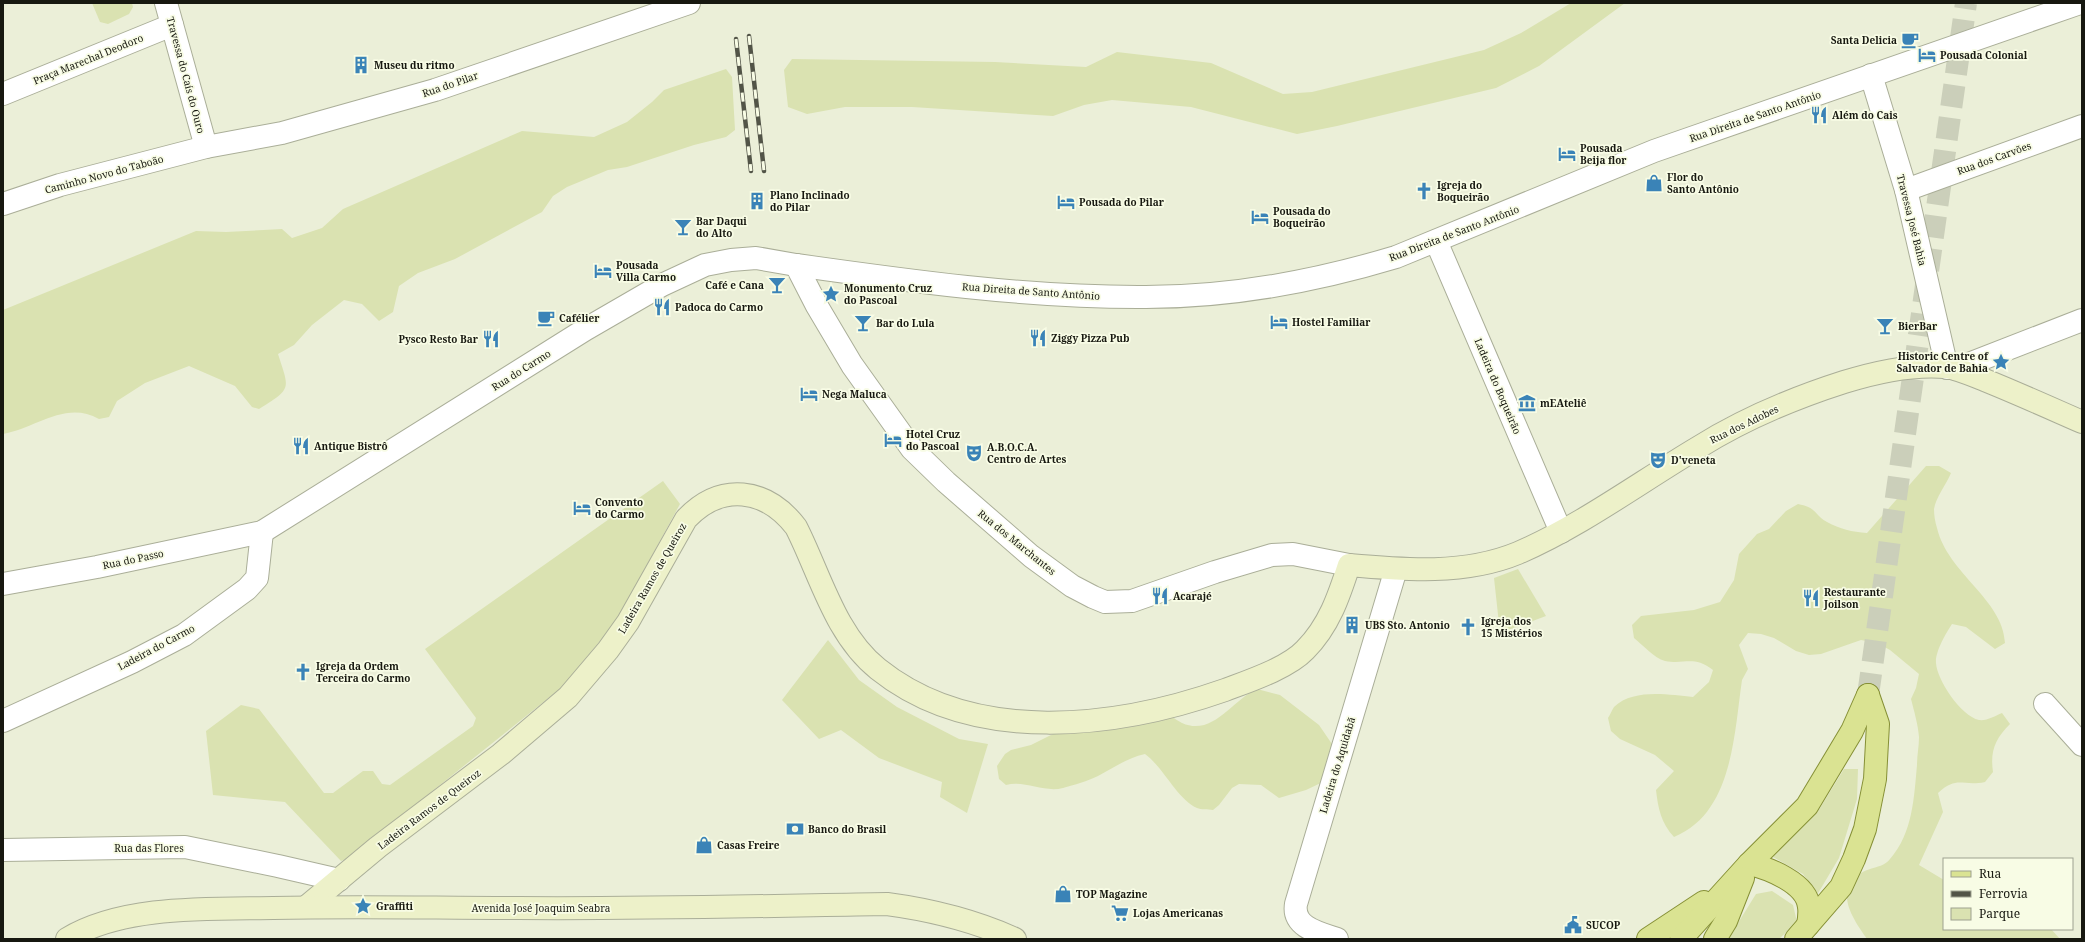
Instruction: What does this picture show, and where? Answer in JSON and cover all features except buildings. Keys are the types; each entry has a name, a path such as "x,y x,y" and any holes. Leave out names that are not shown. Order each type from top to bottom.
{"main road":[{"name":"Rua dos Adobes","path":"1349,564 1396,570 1441,569 1486,563 1517,554 1561,532 1698,447 1750,419 1816,391 1868,375 1917,367 1951,368 1998,386 2082,422"},
{"name":"Ladeira Ramos de Queiroz","path":"306,907 378,847 501,754 568,697 608,650 628,622 686,519 696,508 710,500 725,496 745,494 761,498 775,505 788,515 796,527 834,610 848,634 858,650 878,669 905,688 931,701 973,714 1014,722 1090,722 1130,716 1184,704 1273,671 1304,652 1319,634 1330,617 1349,564"},
{"path":"1681,939 1748,864 1807,806 1852,731 1868,695 1878,724 1875,779 1865,829 1854,859 1841,887 1802,932"},
{"path":"1748,864 1766,868 1780,874 1793,883 1809,905 1802,932"},
{"path":"1715,939 1726,921 1748,864"},
{"path":"1648,939 1730,885"},
{"name":"Avenida José Joaquim Seabra","path":"77,936 127,918 179,910 306,907 527,908 887,904 920,908 954,916 990,928 1015,939"}],"street":[{"name":"Travessa do Caís do Ouro","path":"166,3 206,147"},
{"name":"Rua do Pilar","path":"206,147 282,133 435,90 689,3"},
{"name":"Rua Direita de Santo Antônio","path":"796,264 953,285 1062,295 1140,297 1220,293 1294,283 1359,268 1396,257 1654,151 2080,3"},
{"name":"Praça Marechal Deodoro","path":"3,94 172,25"},
{"name":"Travessa José Bahia","path":"1871,75 1906,190 1951,368"},
{"name":"Rua dos Carvões","path":"1906,190 2082,126"},
{"name":"Caminho Novo do Taboão","path":"3,204 60,185 206,147"},
{"name":"Ladeira do Boqueirão","path":"1436,241 1561,532"},
{"name":"Rua do Carmo","path":"262,532 586,329 662,285 705,265 731,260 756,258 796,264"},
{"name":"Rua dos Marchantes","path":"796,264 817,306 852,365 912,449 946,482 1031,556 1072,586 1106,602 1132,601 1215,572 1272,555 1293,554 1349,564"},
{"path":"1951,368 2082,320"},
{"name":"Rua do Passo","path":"3,584 97,567 262,532"},
{"name":"Ladeira do Carmo","path":"3,721 132,662 184,635 241,594 257,578 262,532"},
{"name":"Ladeira do Aquidabã","path":"1336,939 1308,928 1301,923 1295,912 1296,904 1396,570"},
{"path":"2045,704 2082,745"},
{"name":"Rua das Flores","path":"3,850 186,847 338,880"}],"green space":[{"path":"92,3 132,3 133,7 129,14 108,24 100,22"},
{"path":"1571,3 1625,3 1539,66 1496,88 1337,126 1297,134 1191,107 1112,100 1084,105 1053,116 912,107 845,107 807,114 788,107 784,70 792,59 995,62 1086,67 1117,52 1211,63 1283,94 1312,92 1484,50 1521,33"},
{"path":"726,69 732,77 735,130 726,137 694,145 627,167 608,170 567,187 553,196 542,212 455,259 418,273 399,286 393,312 379,321 362,304 344,300 312,325 294,345 278,354 286,381 285,387 283,392 259,409 252,407 235,386 189,366 145,383 117,401 109,417 99,419 86,414 62,414 3,434 3,310 196,231 226,232 282,229 292,238 322,228 343,209 522,131 594,137 627,122 652,102 664,90"},
{"path":"1926,466 1939,466 1951,473 1935,504 1934,514 1937,528 1943,544 1952,559 1986,599 1995,613 2002,627 2005,643 1995,649 1966,627 1952,624 1944,637 1937,654 1937,670 1951,696 1965,712 1979,720 1985,720 2002,713 2010,724 1997,740 1992,758 1993,772 1985,782 1951,784 1938,793 1943,812 1919,865 1943,879 1943,930 2052,930 2060,939 1867,939 1859,928 1849,907 1847,893 1853,880 1858,875 1864,871 1886,863 1898,849 1904,838 1913,802 1919,741 1918,727 1911,699 1916,688 1919,674 1890,650 1877,643 1861,640 1821,654 1809,655 1796,651 1774,638 1761,634 1748,633 1739,645 1748,669 1742,680 1733,747 1727,770 1719,791 1708,810 1694,826 1674,837 1663,821 1656,790 1674,771 1655,755 1620,739 1611,731 1608,718 1614,707 1622,701 1631,697 1652,694 1693,697 1709,682 1713,670 1700,663 1689,661 1665,661 1653,654 1634,638 1632,625 1641,616 1694,610 1720,602 1734,580 1739,554 1757,534 1769,529 1786,511 1798,504 1809,507 1827,522 1837,527 1867,533"},
{"path":"663,481 680,504 616,622 561,688 349,858 341,861 285,802 213,795 206,731 241,705 259,709 324,793 333,793 363,771 373,771 382,784 390,785 473,726 476,718 425,649"},
{"path":"1518,569 1546,616 1500,633 1494,578"},
{"path":"828,640 859,680 897,707 959,739 988,744 967,813 940,797 942,782 879,758 841,730 819,739 782,700"},
{"path":"1257,689 1280,695 1319,725 1332,744 1335,761 1325,781 1306,790 1279,798 1261,785 1239,784 1232,788 1219,805 1213,810 1199,809 1190,804 1145,754 1126,761 1094,778 1063,788 1049,789 1020,784 1006,785 999,779 997,766 1005,754 1011,750 1031,745 1063,729 1161,708 1182,723 1193,726 1203,725 1222,715 1248,694"},
{"path":"1844,769 1858,769 1857,799 1839,858 1817,895 1803,874 1773,857 1820,808"},
{"path":"1772,891 1793,905 1797,922 1779,939 1728,939 1756,894"}],"tunnel":[{"path":"1868,695 1966,3"}],"railway":[{"path":"749,36 764,171"},
{"path":"736,39 751,171"}],"place":[{"name":"Santa Delicia","path":"1910,40"},
{"name":"Pousada Colonial","path":"1927,55"},
{"name":"Museu du ritmo","path":"361,65"},
{"name":"Além do Cais","path":"1819,115"},
{"name":"Pousada Beija flor","path":"1567,154"},
{"name":"Flor do Santo Antônio","path":"1654,183"},
{"name":"Igreja do Boqueirão","path":"1424,191"},
{"name":"Plano Inclinado do Pilar","path":"757,201"},
{"name":"Pousada do Pilar","path":"1066,202"},
{"name":"Pousada do Boqueirão","path":"1260,217"},
{"name":"Bar Daqui do Alto","path":"683,227"},
{"name":"Pousada Villa Carmo","path":"603,271"},
{"name":"Café e Cana","path":"777,285"},
{"name":"Monumento Cruz do Pascoal","path":"831,294"},
{"name":"Padoca do Carmo","path":"662,307"},
{"name":"Cafélier","path":"546,318"},
{"name":"Hostel Familiar","path":"1279,322"},
{"name":"Bar do Lula","path":"863,323"},
{"name":"BierBar","path":"1885,326"},
{"name":"Ziggy Pizza Pub","path":"1038,338"},
{"name":"Pysco Resto Bar","path":"491,339"},
{"name":"Historic Centre of Salvador de Bahia","path":"2001,362"},
{"name":"Nega Maluca","path":"809,394"},
{"name":"mEAteliê","path":"1527,403"},
{"name":"Hotel Cruz do Pascoal","path":"893,440"},
{"name":"Antique Bistrô","path":"301,446"},
{"name":"A.B.O.C.A. Centro de Artes","path":"974,453"},
{"name":"D'veneta","path":"1658,460"},
{"name":"Convento do Carmo","path":"582,508"},
{"name":"Acarajé","path":"1160,596"},
{"name":"Restaurante Joilson","path":"1811,598"},
{"name":"UBS Sto. Antonio","path":"1352,625"},
{"name":"Igreja dos 15 Mistérios","path":"1468,627"},
{"name":"Igreja da Ordem Terceira do Carmo","path":"303,672"},
{"name":"Banco do Brasil","path":"795,829"},
{"name":"Casas Freire","path":"704,845"},
{"name":"TOP Magazine","path":"1063,894"},
{"name":"Graffiti","path":"363,906"},
{"name":"Lojas Americanas","path":"1120,913"},
{"name":"SUCOP","path":"1573,925"}]}
